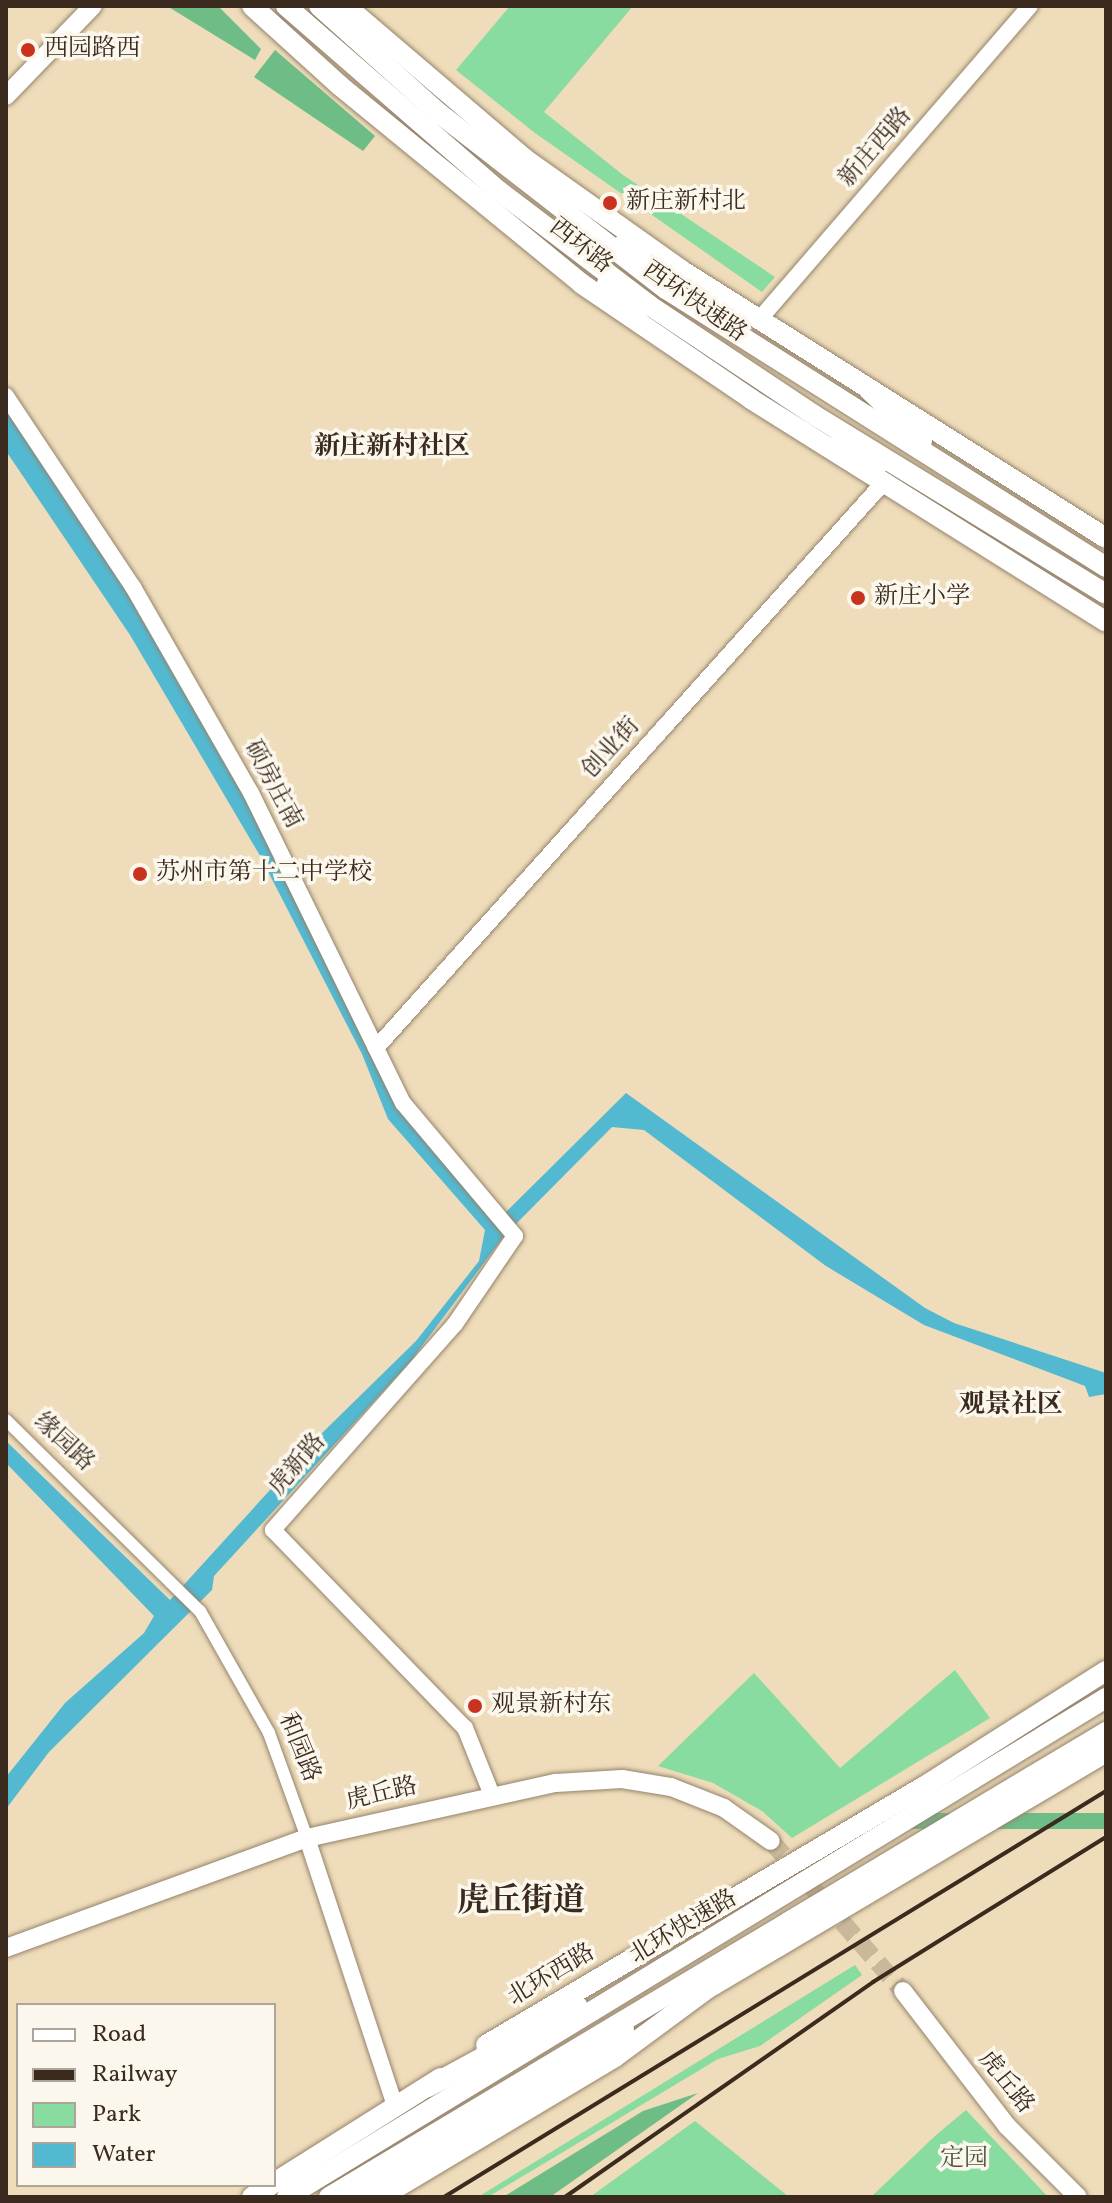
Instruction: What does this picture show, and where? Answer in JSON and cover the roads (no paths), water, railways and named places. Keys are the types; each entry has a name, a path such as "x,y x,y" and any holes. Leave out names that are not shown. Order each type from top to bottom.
{"main road":[{"path":"6,96 93,6"},
{"name":"西环路","path":"252,6 424,156 582,284 826,446 1106,622"},
{"name":"西环快速路","path":"286,6 428,132 584,255 724,356 1106,594"},
{"name":"西环快速路","path":"319,6 440,114 594,235 739,338 1106,567"},
{"name":"西环路","path":"346,6 525,159 681,270 1106,538"},
{"path":"594,235 681,270"},
{"path":"584,255 641,324"},
{"path":"868,389 957,474"},
{"path":"826,446 918,479"},
{"name":"北环西路","path":"276,2182 396,2108 482,2048 923,1787 1106,1671"},
{"name":"北环快速路","path":"287,2197 762,1911 1106,1698"},
{"name":"北环快速路","path":"329,2197 679,1984 1106,1732"},
{"path":"381,2197 615,2057 707,1989 1106,1752"},
{"name":"虎丘路","path":"6,1948 307,1838 492,1795 583,1780 655,1783 724,1808 771,1841"},
{"path":"428,2087 662,1957 762,1911"},
{"path":"361,2197 592,2057 679,1984"},
{"name":"虎丘路","path":"903,1991 1007,2126 1078,2197"}],"street":[{"name":"新庄西路","path":"758,321 1030,6"},
{"name":"硕房庄南","path":"6,396 133,587 243,779 403,1103 513,1234"},
{"name":"创业街","path":"376,1048 884,482"},
{"name":"虎新路","path":"492,1795 465,1728 273,1530 455,1324 513,1234"},
{"name":"缘园路","path":"6,1420 91,1498"},
{"name":"和园路","path":"91,1498 200,1611 269,1733 396,2108"}],"water":[{"path":"6,410 130,594 226,759 401,1110 496,1222 626,1093 925,1308 954,1323 1106,1373 1106,1394 1089,1397 1085,1386 924,1325 826,1266 644,1130 612,1127 504,1236 410,1362 214,1576 212,1590 49,1752 6,1809 6,1777 65,1703 144,1633 154,1616 6,1463 6,1441 170,1600 320,1435 416,1341 479,1261 485,1230 388,1119 362,1054 259,854 130,635 6,451"}],"tunnel":[{"path":"771,1841 903,1991"}],"railway":[{"path":"444,2197 1106,1791"},
{"path":"565,2197 873,1982 1106,1837"}],"place":[{"name":"西园路西","path":"28,50"},
{"name":"新庄新村北","path":"610,203"},
{"name":"新庄小学","path":"858,598"},
{"name":"苏州市第十二中学校","path":"140,874"},
{"name":"观景新村东","path":"475,1706"}],"district":[{"name":"新庄新村社区","path":"392,448"},
{"name":"观景社区","path":"1011,1406"},
{"name":"虎丘街道","path":"521,1902"}],"park label":[{"name":"定园","path":"964,2160"}]}
